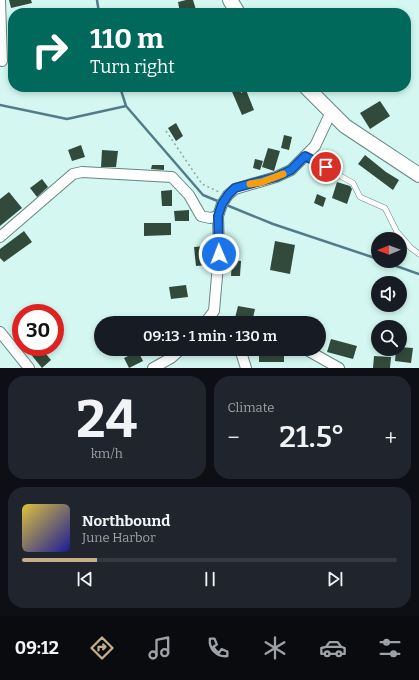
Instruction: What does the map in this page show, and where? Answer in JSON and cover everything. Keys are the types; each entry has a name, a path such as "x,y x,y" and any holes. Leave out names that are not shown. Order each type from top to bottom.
{"main road":[{"path":"311,92 345,126 419,175"}],"street":[{"path":"0,0 2,61"},
{"path":"212,316 214,311 219,254 218,216 222,204 235,188 276,177 291,170 315,146 331,112"},
{"path":"0,237 73,174 82,172 172,176 189,195 202,216 210,218 218,216"},
{"path":"0,332 29,368"},
{"path":"153,368 173,356"},
{"path":"242,356 246,368"},
{"path":"318,356 339,368"}],"lane":[{"path":"305,156 354,183 360,197 386,208 397,232 411,248 419,254"}],"path":[{"path":"166,131 202,184 215,192 228,195"}],"building":[{"path":"9,0 31,0 32,3 11,8"},
{"path":"193,0 195,8 179,8 178,2"},
{"path":"232,92 247,92 254,110 242,115"},
{"path":"380,101 390,116 370,129 360,113"},
{"path":"176,123 183,136 176,141 168,128"},
{"path":"284,135 292,137 289,150 281,148"},
{"path":"81,145 85,157 72,161 68,150"},
{"path":"268,148 280,151 274,171 262,167"},
{"path":"102,150 118,151 116,167 101,167"},
{"path":"365,155 386,172 399,180 393,190 358,164"},
{"path":"255,159 263,161 260,170 253,168"},
{"path":"152,165 164,165 164,170 151,169"},
{"path":"42,179 48,187 37,197 30,188"},
{"path":"337,182 350,186 352,189 347,204 332,198"},
{"path":"172,190 172,206 162,206 161,191"},
{"path":"9,192 22,208 0,226 0,199"},
{"path":"317,194 326,198 323,207 314,203"},
{"path":"189,210 189,221 175,221 174,211"},
{"path":"144,223 171,223 171,235 144,236"},
{"path":"24,231 32,242 4,262 0,258 0,249"},
{"path":"275,241 295,245 290,274 270,270"},
{"path":"206,246 208,265 196,266 194,247"},
{"path":"232,260 241,261 240,276 231,276"},
{"path":"186,285 188,297 171,299 169,287"},
{"path":"238,306 255,309 253,316 236,316"},
{"path":"331,339 357,346 353,359 327,352"},
{"path":"407,348 413,348 411,363 395,361 395,356 407,356"},
{"path":"32,356 48,356 51,360 42,368"},
{"path":"128,356 140,356 143,361 129,368 124,358"},
{"path":"259,356 284,356 284,362 259,362"},
{"path":"374,356 391,357 390,368 373,368"}],"waterway":[{"path":"97,0 98,8"},
{"path":"122,92 126,106 203,195 220,202"},
{"path":"0,105 67,119 126,106"},
{"path":"224,204 273,224 371,257"},
{"path":"402,268 419,274"}],"slow traffic":[{"path":"250,184 262,182 283,174"}],"route":[{"path":"219,254 218,216 222,204 235,188 262,182 276,177 291,170 305,156 326,167"}]}
